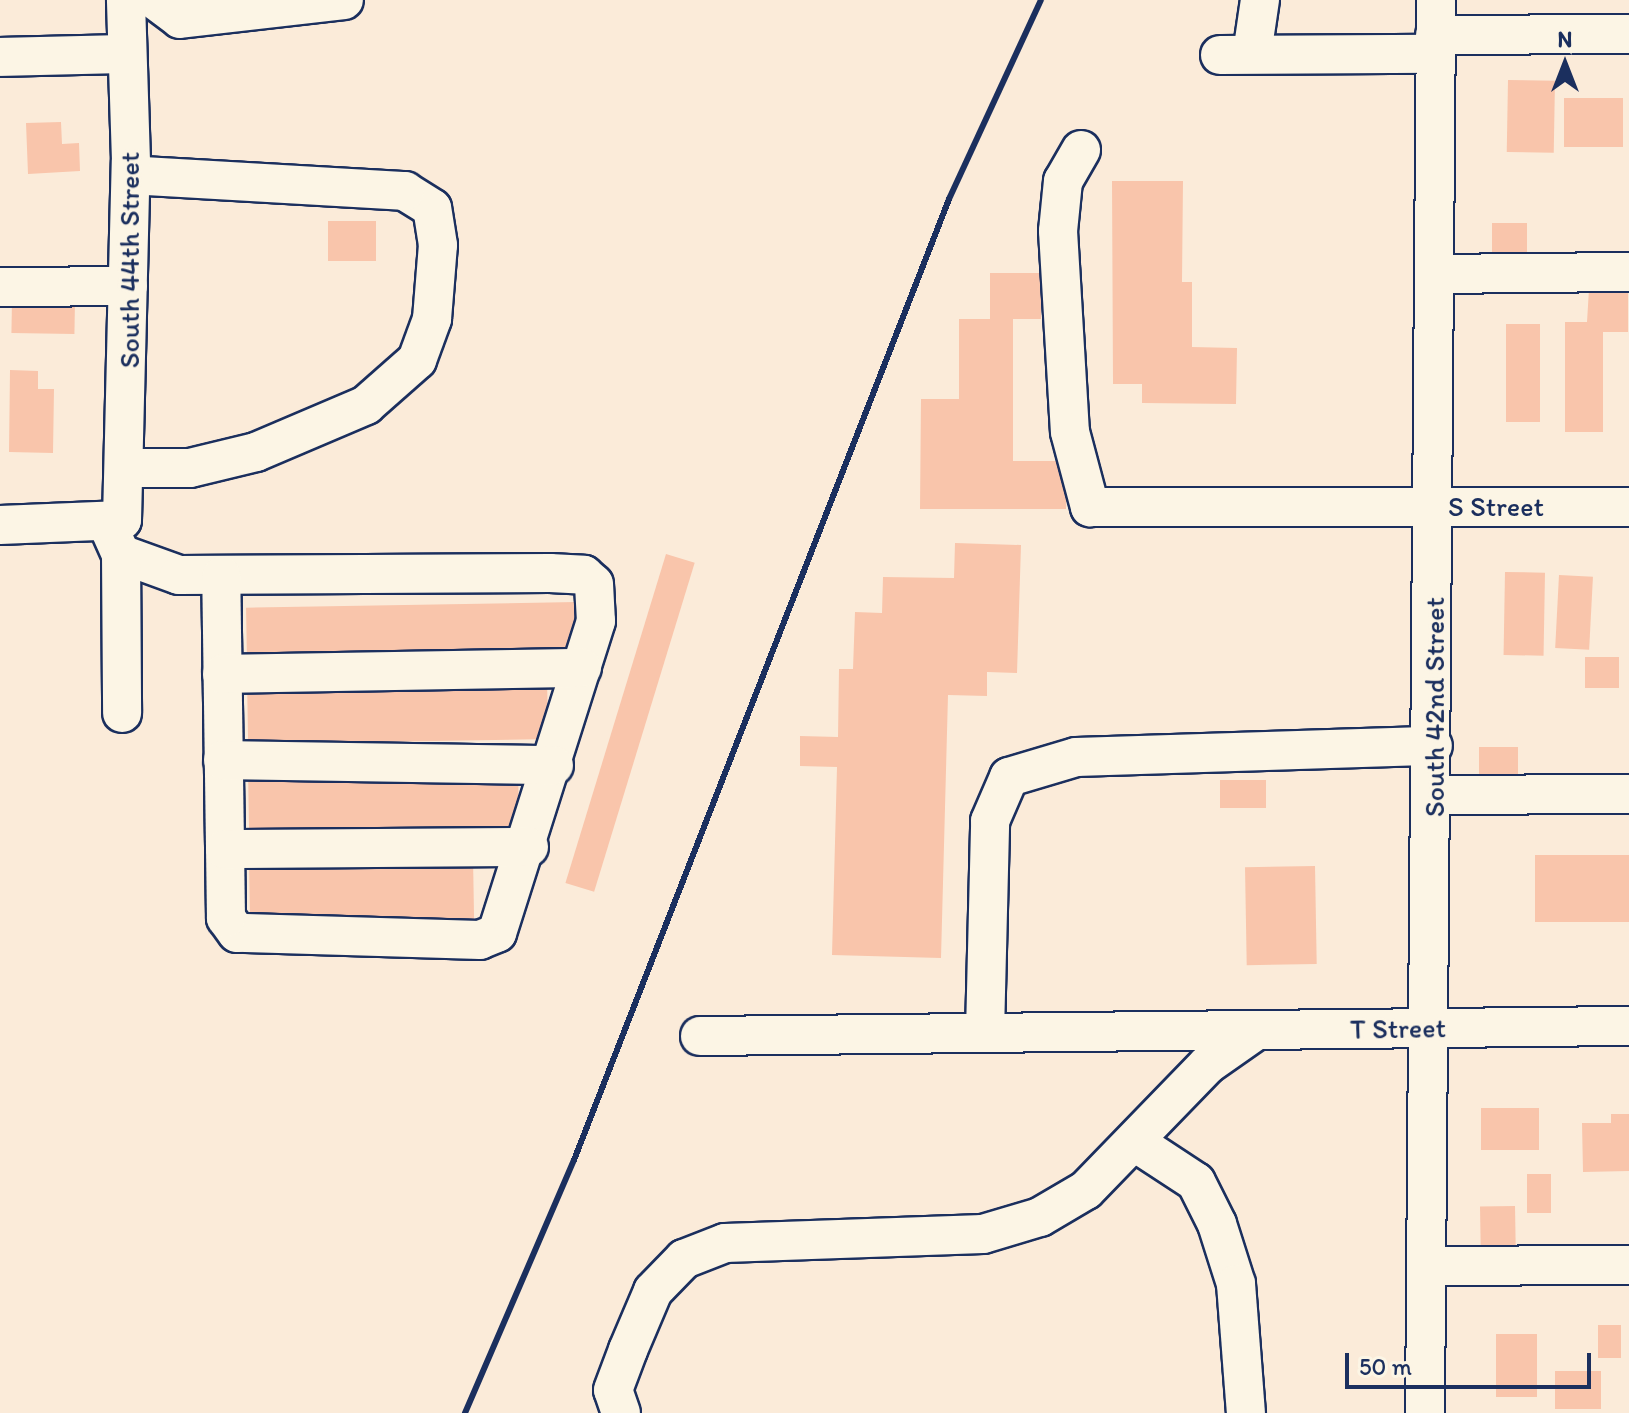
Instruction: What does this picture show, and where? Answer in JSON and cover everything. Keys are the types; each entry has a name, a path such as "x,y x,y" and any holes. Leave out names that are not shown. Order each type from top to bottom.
{"street":[{"name":"South 44th Street","path":"122,713 116,532 125,468 131,175 125,54 126,0"},
{"path":"155,0 180,19 344,0"},
{"path":"1260,0 1236,54 1435,30 1629,34"},
{"name":"South 42nd Street","path":"1425,1413 1432,1027 1435,30"},
{"path":"0,57 125,54"},
{"name":"S Street","path":"1081,150 1063,181 1058,231 1070,432 1090,507 1629,507"},
{"path":"125,468 190,468 256,452 366,405 417,360 432,319 438,245 432,208 405,191 131,175"},
{"path":"1435,274 1629,272"},
{"path":"0,287 128,286"},
{"path":"0,525 116,532 179,575 584,575 594,584 596,621 509,913 497,933 480,940 237,933 226,918 221,576"},
{"path":"222,674 582,668"},
{"path":"985,1033 990,821 1009,777 1076,757 1433,746"},
{"path":"223,760 554,765"},
{"path":"1433,795 1629,794"},
{"path":"225,849 529,847"},
{"name":"T Street","path":"700,1036 1629,1026"},
{"path":"612,1405 653,1291 684,1259 725,1243 983,1234 1075,1197 1138,1144 1207,1065 1257,1030"},
{"path":"1138,1144 1196,1182 1217,1224 1238,1297 1246,1413"},
{"path":"1426,1266 1629,1265"}],"building":[{"path":"1508,80 1555,81 1554,153 1507,152"},
{"path":"1564,98 1623,98 1623,147 1564,147"},
{"path":"61,122 62,144 79,143 80,171 28,174 26,123"},
{"path":"1112,181 1183,181 1182,282 1192,282 1192,347 1237,348 1236,404 1142,403 1142,384 1113,384"},
{"path":"328,221 376,221 376,261 328,261"},
{"path":"1492,223 1527,223 1527,256 1492,256"},
{"path":"990,273 1041,273 1041,319 1013,319 1013,461 1067,461 1066,509 920,509 921,399 959,399 959,319 990,319"},
{"path":"1589,289 1628,289 1628,332 1603,332 1603,432 1565,432 1565,322 1587,322"},
{"path":"12,300 75,301 74,334 11,333"},
{"path":"1506,324 1540,324 1540,422 1506,422"},
{"path":"10,370 38,371 38,389 54,389 53,453 9,452"},
{"path":"955,543 1021,545 1017,673 987,672 987,696 948,695 941,958 832,955 837,767 800,766 800,736 838,737 839,669 853,669 855,612 882,613 883,577 954,578"},
{"path":"666,554 695,563 594,892 565,883"},
{"path":"1505,572 1545,573 1544,656 1504,655"},
{"path":"1559,575 1593,577 1589,650 1555,648"},
{"path":"576,602 577,650 247,656 246,608"},
{"path":"1585,657 1619,657 1619,688 1585,688"},
{"path":"547,676 548,739 248,744 247,681"},
{"path":"1479,747 1518,747 1518,777 1479,777"},
{"path":"518,767 519,829 249,834 248,772"},
{"path":"1220,780 1266,780 1266,808 1220,808"},
{"path":"1535,855 1629,855 1629,922 1535,922"},
{"path":"473,857 474,920 250,924 249,861"},
{"path":"1315,866 1317,964 1247,965 1245,867"},
{"path":"1481,1108 1539,1108 1539,1150 1481,1150"},
{"path":"1611,1114 1629,1114 1629,1171 1583,1172 1582,1123 1611,1123"},
{"path":"1527,1174 1551,1174 1551,1213 1527,1213"},
{"path":"1515,1206 1516,1247 1481,1248 1480,1207"},
{"path":"1598,1325 1621,1325 1621,1358 1598,1358"},
{"path":"1496,1334 1537,1334 1537,1397 1496,1397"},
{"path":"1555,1371 1601,1371 1601,1409 1555,1409"}],"railway":[{"path":"465,1413 574,1160 949,199 1041,0"}]}
